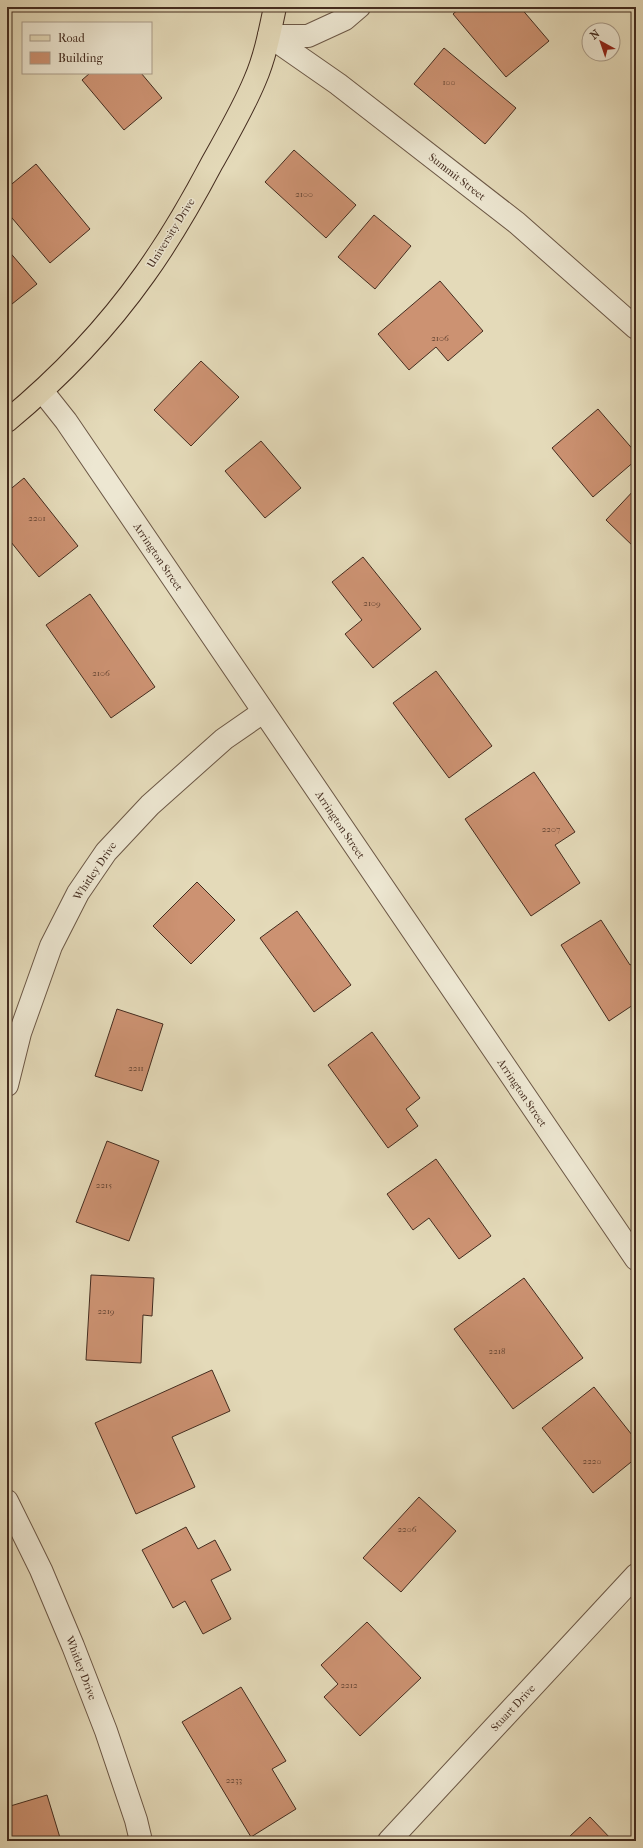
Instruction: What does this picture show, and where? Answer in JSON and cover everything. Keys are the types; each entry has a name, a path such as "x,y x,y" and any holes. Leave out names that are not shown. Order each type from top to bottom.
{"main road":[{"name":"University Drive","path":"7,421 42,392 76,358 145,274 167,242 200,187 242,109 256,79 269,36 275,7"}],"street":[{"path":"269,36 308,36 345,19 359,7"},
{"name":"Summit Street","path":"269,36 338,84 517,223 636,328"},
{"name":"Arrington Street","path":"42,392 66,421 636,1259"},
{"name":"Whitley Drive","path":"7,1085 20,1033 51,946 78,893 106,852 130,824 161,795 224,739 263,712"},
{"name":"Whitley Drive","path":"7,1501 41,1570 73,1646 106,1731 136,1820 141,1841"},
{"name":"Stuart Drive","path":"389,1841 636,1575"}],"building":[{"path":"461,7 520,7 549,41 506,77 453,14"},
{"path":"444,48 516,108 485,144 414,84"},
{"path":"89,74 142,74 162,98 124,130 82,80"},
{"path":"294,150 356,205 326,238 265,182"},
{"path":"36,164 90,229 50,263 7,212 7,188"},
{"path":"374,215 411,246 375,289 338,257"},
{"path":"7,249 37,284 7,308"},
{"path":"440,281 483,331 448,361 436,347 409,370 378,334"},
{"path":"201,361 239,397 191,446 154,410"},
{"path":"598,409 636,453 636,460 593,497 552,448"},
{"path":"261,441 301,488 265,518 225,471"},
{"path":"24,478 78,546 39,577 7,537 7,492"},
{"path":"636,488 636,549 606,520"},
{"path":"363,557 421,629 373,668 345,634 362,620 332,582"},
{"path":"90,594 155,687 111,718 46,625"},
{"path":"436,671 492,746 449,778 393,703"},
{"path":"534,772 575,832 555,845 580,883 531,916 465,819"},
{"path":"197,882 235,920 191,964 153,926"},
{"path":"297,911 351,985 314,1012 260,938"},
{"path":"601,920 630,965 636,962 636,1003 609,1021 561,945"},
{"path":"117,1009 163,1024 142,1091 95,1076"},
{"path":"372,1032 420,1098 406,1109 418,1126 388,1148 328,1065"},
{"path":"107,1141 159,1161 129,1241 76,1222"},
{"path":"436,1159 491,1236 459,1259 429,1218 413,1230 387,1194"},
{"path":"91,1275 154,1278 152,1316 143,1315 141,1363 86,1360"},
{"path":"524,1278 583,1358 513,1409 454,1329"},
{"path":"212,1370 230,1411 172,1437 195,1487 136,1514 95,1423"},
{"path":"594,1387 636,1440 636,1458 593,1493 542,1428"},
{"path":"419,1497 456,1531 401,1592 363,1558"},
{"path":"186,1527 198,1549 215,1540 231,1570 211,1580 231,1619 203,1634 185,1601 173,1608 142,1550"},
{"path":"367,1622 421,1678 360,1736 324,1697 338,1684 321,1665"},
{"path":"241,1687 286,1761 272,1769 296,1809 251,1837 182,1722"},
{"path":"47,1795 61,1841 7,1841 7,1807"},
{"path":"590,1817 613,1841 570,1841 568,1838"}]}
